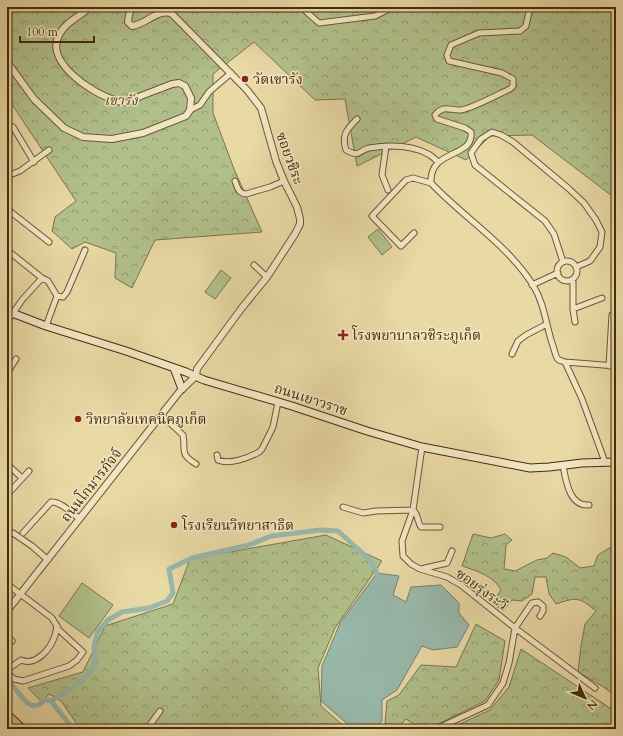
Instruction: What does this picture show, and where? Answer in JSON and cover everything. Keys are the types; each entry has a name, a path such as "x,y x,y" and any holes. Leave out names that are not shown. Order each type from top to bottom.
{"main road":[{"name":"ถนนเยาวราช","path":"10,312 46,326 196,376 367,431 422,447 530,468 582,463 616,462"},
{"path":"174,368 182,389"},
{"path":"8,718 22,729"}],"street":[{"path":"7,62 34,98 64,128 83,137 112,139 142,134 186,116 190,110 191,98 184,86 179,83 172,84 125,102 101,95 90,89 73,76 58,57 55,47 58,36 70,21 85,12 90,7"},
{"name":"ซอยวชิระ","path":"132,7 128,22 132,26 139,25 156,14 165,12 171,13 247,90 261,108 276,160 300,216 300,224 295,234 267,276 197,369 196,376"},
{"path":"301,7 319,23 375,16 393,7"},
{"path":"431,183 434,168 438,162 446,156 464,149 472,138 471,132 465,128 437,119 435,115 439,110 445,108 462,110 504,92 513,86 513,79 510,76 449,61 447,55 451,45 479,33 520,31 526,26 530,7"},
{"path":"190,110 200,105 209,92 231,73"},
{"path":"357,119 347,129 343,141 346,150 358,154 367,149 386,146 410,148 428,154 438,162"},
{"path":"13,127 34,162"},
{"path":"563,262 554,234 545,221 475,165 471,153 480,139 492,132 513,142 584,203 596,220 602,232 600,247 590,261 576,267"},
{"path":"386,146 382,175 388,190"},
{"path":"7,176 20,171 49,150"},
{"path":"414,233 401,246 372,216 406,180 413,178 431,183 462,213 506,251 532,285 542,305 557,358 565,362 616,366"},
{"path":"235,181 240,192 242,194 246,194 284,181"},
{"path":"7,209 49,242"},
{"path":"7,250 42,278 48,281 57,296 63,297 67,292 85,250"},
{"path":"563,262 573,262 576,267 577,272 572,279 567,281 563,280 558,273 559,266 563,262"},
{"path":"254,265 267,276"},
{"path":"532,285 558,273"},
{"path":"7,322 10,312 42,278"},
{"path":"572,279 575,322"},
{"path":"46,326 57,296"},
{"path":"573,309 602,298"},
{"path":"609,366 612,315"},
{"path":"512,354 518,341 547,324"},
{"path":"7,374 16,359"},
{"path":"565,362 582,399 605,462"},
{"name":"ถนนโกมารภัจจ์","path":"7,611 161,415 182,389 196,376"},
{"path":"217,455 218,460 222,461 237,460 259,452 273,428 278,402"},
{"path":"161,415 183,435 184,454 196,464"},
{"name":"ซอยรุ่งระวี","path":"422,447 413,510 402,541 401,548 403,556 420,569 447,577 460,585 514,628 595,688"},
{"path":"7,464 22,478"},
{"path":"563,466 567,483 574,500 581,505 589,505"},
{"path":"7,495 29,471"},
{"path":"23,533 53,501 80,519"},
{"path":"344,507 363,513 376,511 413,510 417,515 419,525 421,527 440,527"},
{"path":"7,536 13,533 32,546 48,560"},
{"path":"420,569 447,563 452,551"},
{"path":"7,584 52,618 63,633 83,651 77,660 64,668 24,681 14,679 7,673"},
{"path":"436,729 488,705 504,684 509,663 514,628 528,607 534,602 538,602 543,606 543,611 540,616"},
{"path":"7,670 21,660 32,662 37,659 53,642 57,626"},
{"path":"147,729 160,711"}],"green space":[{"name":"เขารัง","path":"7,7 616,7 616,199 532,135 490,136 466,160 416,137 357,166 345,99 315,100 254,42 213,74 213,113 234,169 262,232 155,240 132,288 115,278 116,253 85,242 72,249 52,231 55,217 76,201 13,106 7,110"},
{"path":"378,229 392,247 382,255 368,237"},
{"path":"221,270 231,278 215,299 205,292"},
{"path":"473,534 491,538 505,534 512,540 506,545 504,569 515,571 537,560 547,558 553,553 566,557 580,568 594,566 598,555 616,544 616,696 578,672 585,624 596,611 586,603 573,599 556,604 549,594 546,577 535,577 532,594 522,601 512,600 503,611 492,603 501,590 498,585 490,578 462,566"},
{"path":"326,535 382,561 335,628 318,668 321,706 347,729 85,729 79,727 61,701 49,694 42,702 28,688 83,672 105,626 173,604 190,559"},
{"path":"82,583 113,605 89,638 59,616"},
{"path":"476,624 505,641 499,680 485,701 428,729 422,729 406,719 397,729 381,729 385,724 387,701 399,695 421,665 456,667"},
{"path":"521,649 616,712 616,721 611,729 449,729 490,710 509,687"}],"shaded area":[{"path":"377,573 399,576 393,595 406,602 411,587 441,585 459,603 459,613 469,625 457,647 433,650 422,646 397,690 382,700 382,721 375,729 352,728 321,701 322,666 340,623"}],"waterway":[{"path":"51,701 83,681 95,665 94,646 98,631 108,620 122,612 149,608 167,601 173,593 169,569 192,558 249,545 271,536 320,530 338,531 369,559 377,573"},
{"path":"7,680 29,704 39,704 45,700 51,701 73,729"}],"place":[{"name":"วัดเขารัง","path":"245,79"},
{"name":"โรงพยาบาลวชิระภูเก็ต","path":"343,335"},
{"name":"วิทยาลัยเทคนิคภูเก็ต","path":"78,419"},
{"name":"โรงเรียนวิทยาสาธิต","path":"174,525"}]}
